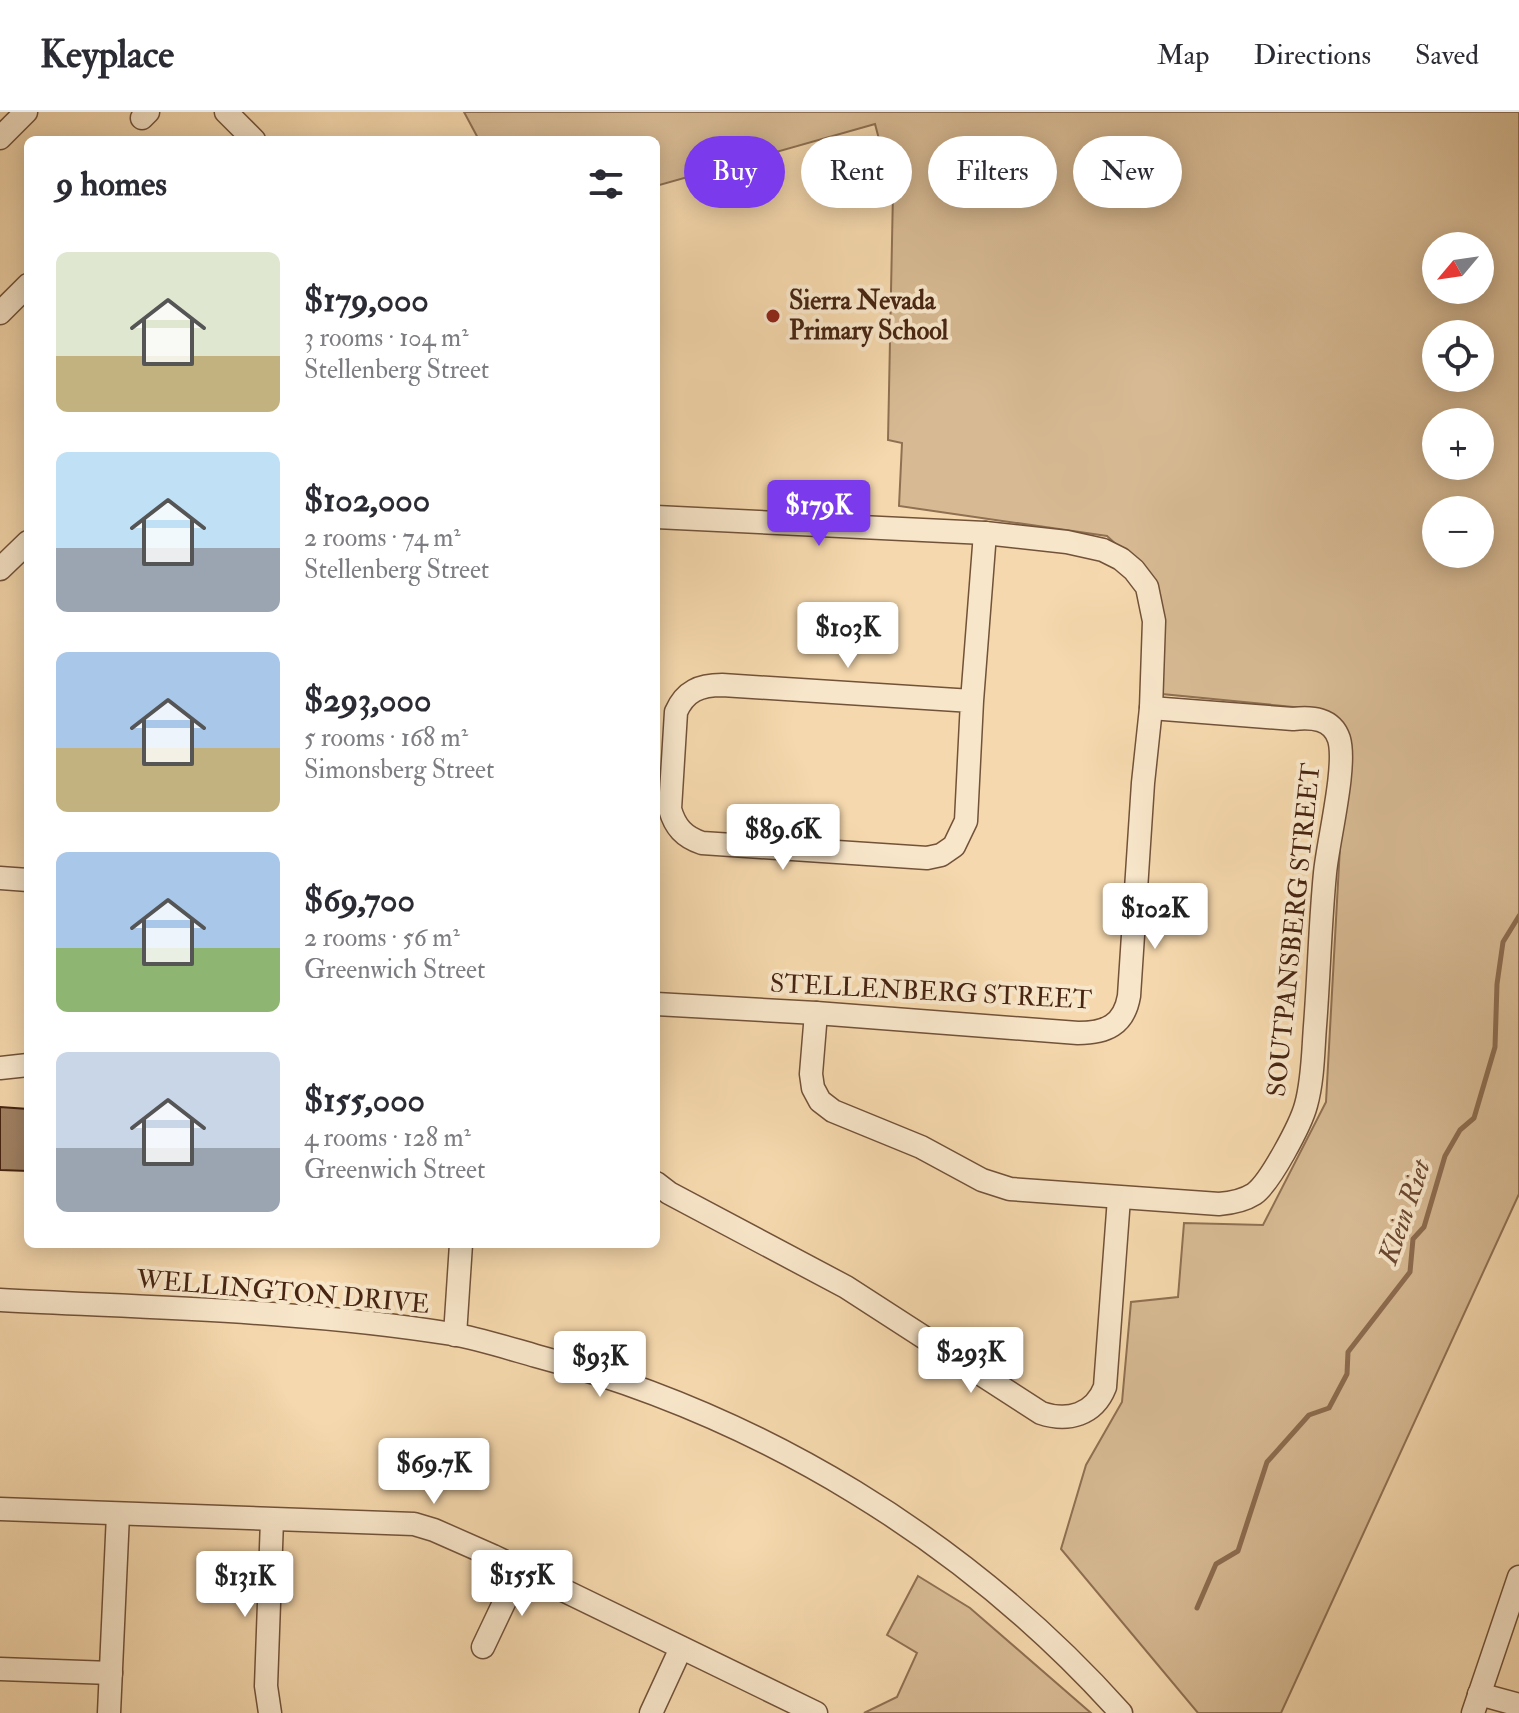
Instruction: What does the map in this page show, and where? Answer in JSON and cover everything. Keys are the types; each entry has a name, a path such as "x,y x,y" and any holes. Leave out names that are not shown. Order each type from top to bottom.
{"street":[{"path":"0,138 26,112"},
{"path":"226,112 243,136"},
{"path":"0,313 24,289"},
{"name":"STELLENBERG STREET","path":"660,517 985,533 1067,542 1103,550 1121,559 1147,587 1152,604 1151,708 1129,996 1120,1020 1097,1033 1078,1033 660,1004"},
{"path":"972,701 722,685 697,688 681,702 676,712 670,809 673,820 684,835 702,843 935,858 954,846 966,821 985,533"},
{"path":"0,569 24,546"},
{"name":"SOUTPANSBERG STREET","path":"816,1013 811,1074 813,1088 820,1101 833,1111 921,1147 996,1186 1219,1204 1245,1199 1265,1183 1301,1120 1310,1083 1325,871 1340,769 1338,736 1321,720 1151,708"},
{"path":"0,878 24,880"},
{"path":"0,1068 24,1067"},
{"path":"660,1186 846,1287 1041,1413 1065,1418 1088,1411 1100,1401 1105,1387 1119,1198"},
{"path":"455,1335 461,1248"},
{"name":"WELLINGTON DRIVE","path":"0,1300 302,1316 455,1335 569,1364 639,1389 743,1430 811,1466 896,1518 976,1576 1057,1648 1121,1713"},
{"path":"0,1509 414,1524 520,1569 816,1713"},
{"path":"109,1713 118,1514"},
{"path":"270,1713 266,1686 272,1520"},
{"path":"483,1647 520,1569"},
{"path":"1519,1577 1476,1704 1519,1705"},
{"path":"651,1713 681,1648"},
{"path":"0,1669 111,1673"}],"shaded area":[{"path":"464,112 1519,112 1519,1194 1281,1713 1198,1713 1061,1549 1086,1465 1122,1402 1131,1302 1178,1297 1184,1223 1263,1225 1326,1102 1346,737 1324,710 1162,694 1156,581 1107,536 899,506 902,443 888,440 893,208 912,208 912,136 878,136 875,124 833,136 801,136 801,145 785,149 785,136 684,136 684,178 660,185 660,136 477,136"},
{"path":"918,1576 970,1608 1091,1713 864,1713 897,1697 917,1653 887,1635"}],"building":[{"path":"0,1107 24,1109 24,1171 0,1170"}],"waterway":[{"name":"Klein Riet","path":"1197,1608 1216,1564 1238,1551 1267,1462 1309,1415 1329,1408 1347,1374 1348,1352 1410,1272 1413,1239 1424,1227 1445,1156 1460,1130 1474,1118 1495,1047 1497,984 1503,942 1519,916"}],"place":[{"name":"Sierra Nevada Primary School","path":"773,316"}]}
